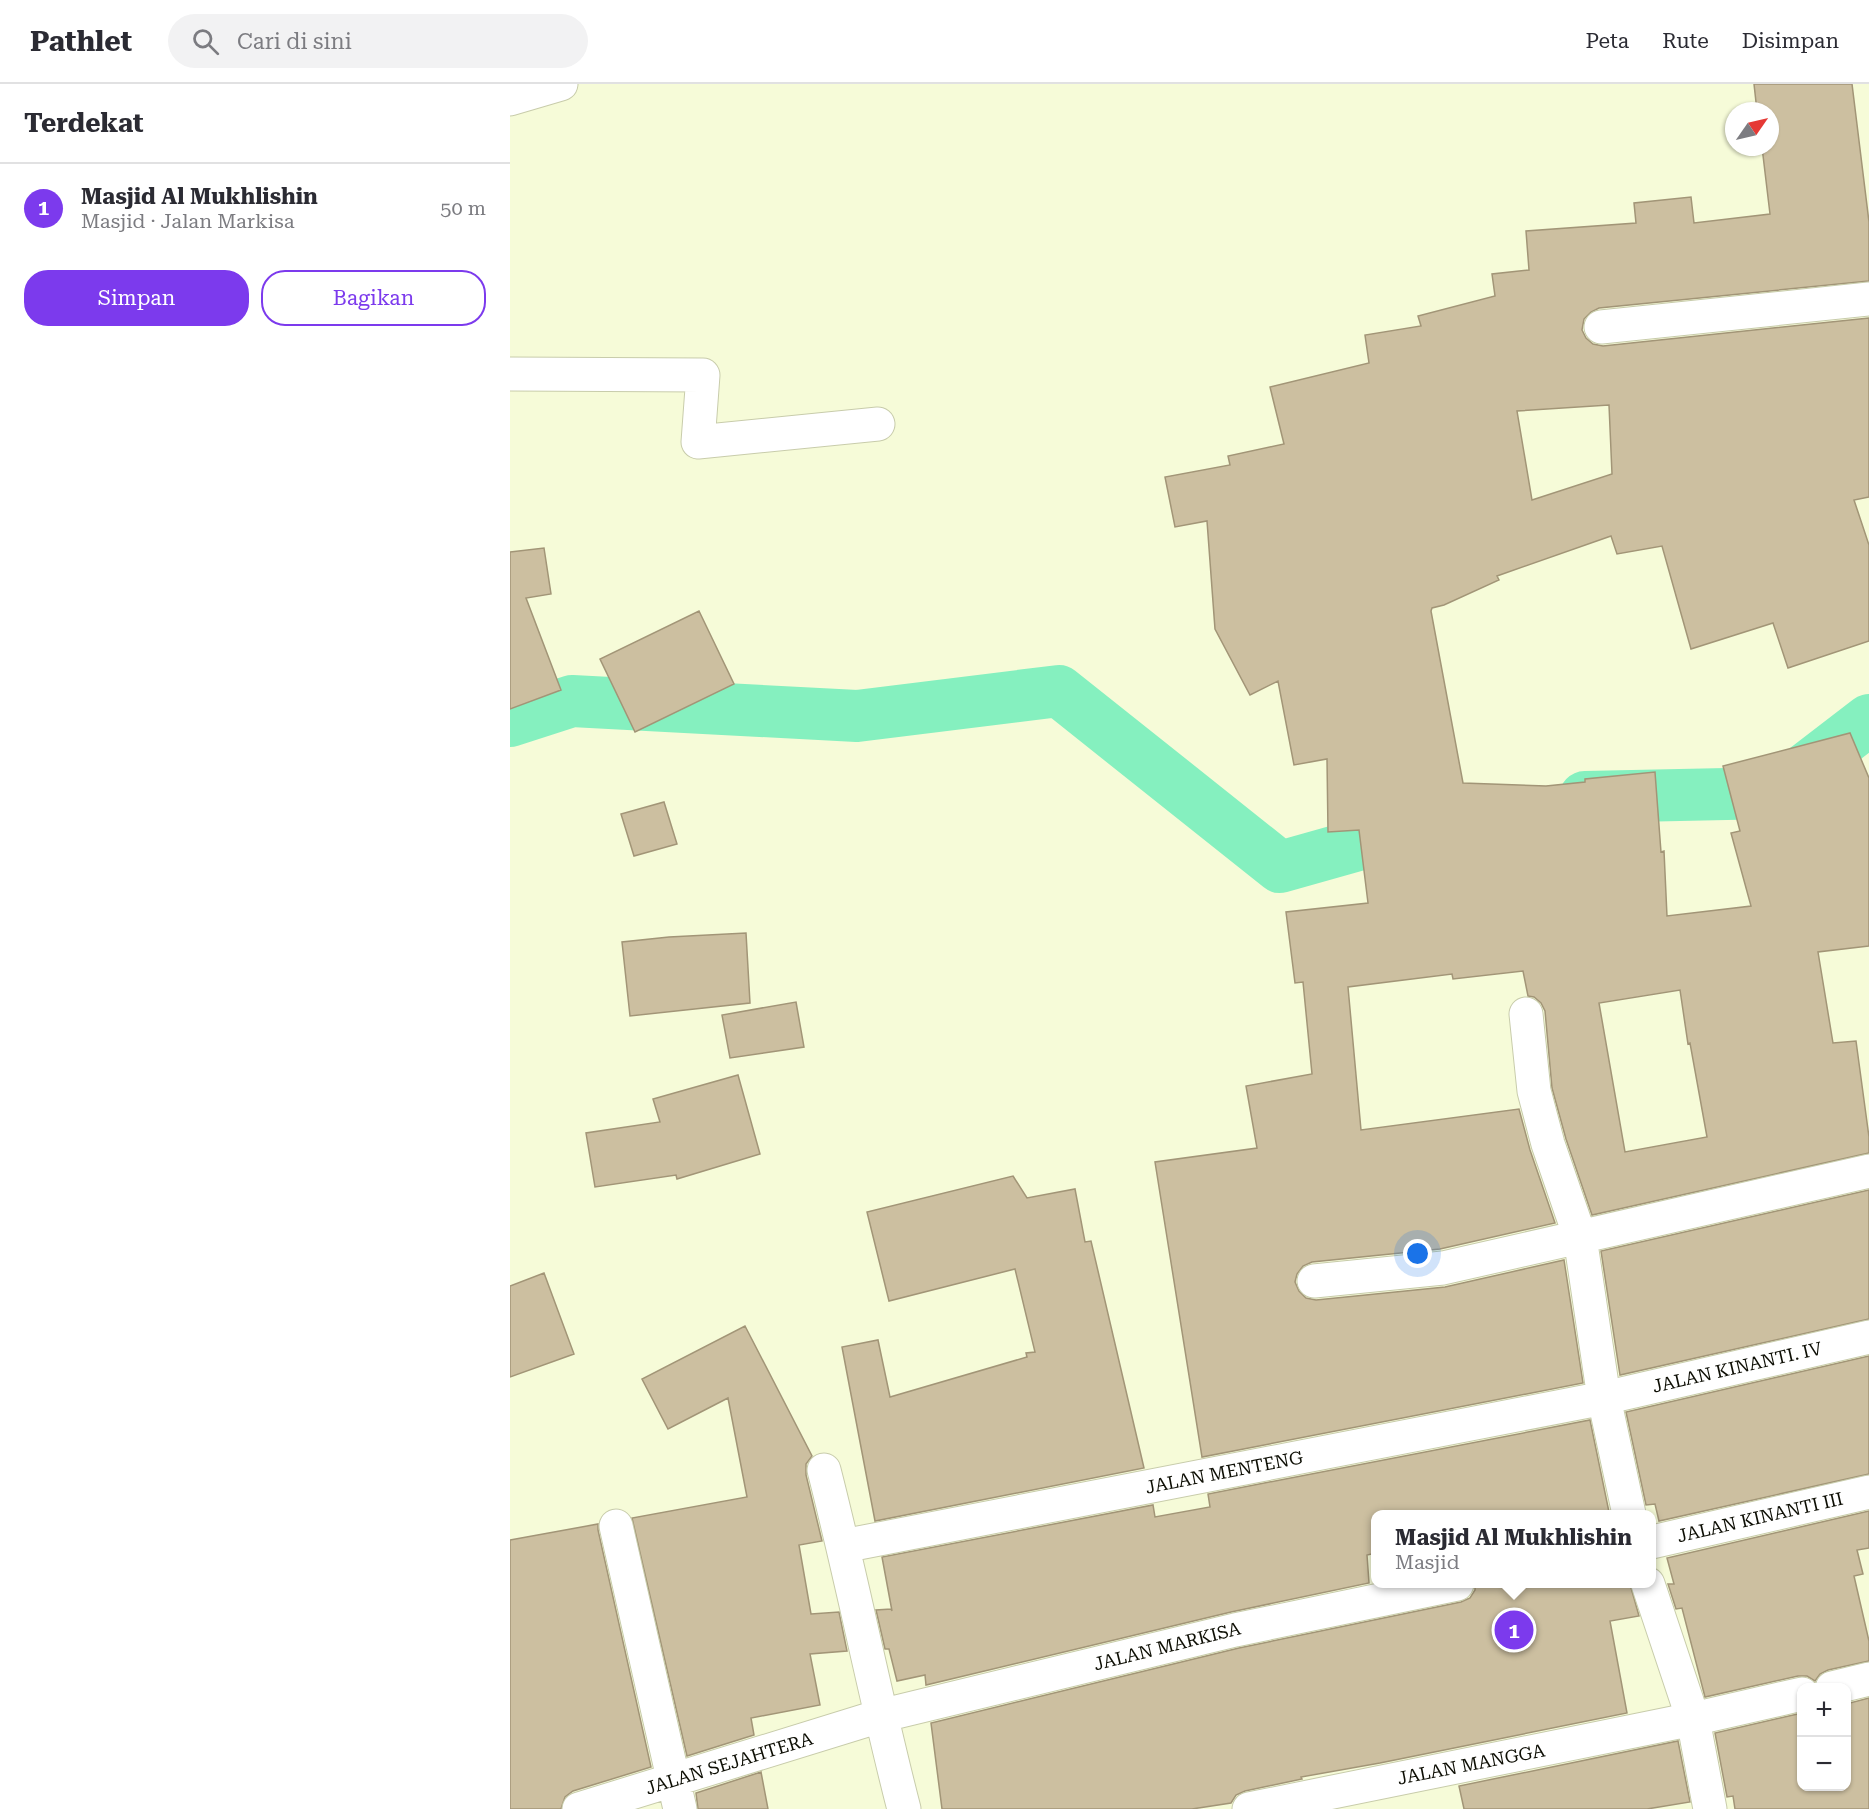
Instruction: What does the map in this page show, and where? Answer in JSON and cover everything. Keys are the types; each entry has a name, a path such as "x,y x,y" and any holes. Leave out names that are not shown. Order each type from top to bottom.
{"street":[{"path":"510,99 561,84"},
{"path":"1601,327 1869,299"},
{"path":"510,375 703,375 698,442 878,424"},
{"path":"1526,1014 1534,1091 1548,1144 1580,1237 1604,1398 1628,1510"},
{"path":"1314,1281 1443,1268 1869,1171"},
{"name":"JALAN KINANTI. IV","path":"1604,1398 1869,1337"},
{"name":"JALAN MENTENG","path":"843,1546 1604,1398"},
{"path":"824,1470 880,1716 904,1809"},
{"name":"JALAN KINANTI III","path":"1656,1541 1869,1491"},
{"path":"616,1526 677,1795"},
{"name":"JALAN MARKISA","path":"880,1716 1235,1629 1437,1588"},
{"path":"1649,1588 1693,1719 1710,1809"},
{"path":"1851,1683 1869,1679"},
{"name":"JALAN MANGGA","path":"1249,1809 1693,1719 1797,1695"},
{"name":"JALAN SEJAHTERA","path":"579,1809 677,1795 880,1716"}],"building":[{"path":"1754,84 1852,84 1869,222 1869,281 1599,308 1584,319 1582,330 1593,344 1603,346 1869,318 1869,497 1854,500 1869,545 1869,641 1788,668 1773,623 1691,649 1662,546 1617,554 1611,536 1497,576 1499,580 1444,605 1432,608 1431,611 1463,783 1546,786 1585,782 1585,779 1655,772 1661,852 1664,851 1667,916 1751,906 1731,833 1740,831 1723,766 1850,733 1869,778 1869,946 1818,952 1833,1043 1856,1041 1869,1137 1869,1153 1592,1215 1566,1139 1552,1088 1545,1011 1541,1003 1534,997 1528,996 1523,971 1453,979 1452,974 1348,987 1361,1130 1519,1109 1530,1150 1555,1223 1440,1249 1312,1262 1303,1266 1297,1274 1295,1282 1299,1291 1306,1298 1316,1300 1445,1287 1564,1260 1583,1383 1202,1457 1155,1162 1257,1148 1246,1086 1312,1074 1303,982 1295,983 1286,912 1368,903 1359,830 1328,832 1327,759 1294,765 1278,681 1250,695 1215,629 1207,521 1175,527 1165,477 1230,465 1228,456 1284,444 1270,387 1369,363 1365,335 1421,326 1418,316 1495,296 1492,274 1529,270 1526,231 1636,223 1634,203 1691,197 1694,223 1770,214 1763,156 1779,156 1779,102 1756,102","holes":["1609,405 1612,474 1532,500 1517,411","1680,990 1688,1044 1690,1043 1707,1137 1625,1152 1599,1003"]},
{"path":"544,548 551,594 526,598 561,690 510,709 510,552"},
{"path":"699,611 734,684 635,732 600,659"},
{"path":"664,802 677,844 634,856 621,814"},
{"path":"746,933 750,1003 630,1016 622,942"},
{"path":"796,1002 804,1047 730,1058 722,1015"},
{"path":"738,1075 760,1154 677,1179 676,1175 595,1187 586,1133 660,1122 653,1099"},
{"path":"1013,1176 1027,1198 1075,1189 1085,1242 1091,1241 1144,1468 875,1521 842,1347 878,1340 890,1397 1027,1357 1026,1353 1035,1352 1015,1269 889,1301 867,1212"},
{"path":"1869,1190 1869,1319 1620,1375 1601,1251"},
{"path":"544,1273 574,1354 510,1377 510,1286"},
{"path":"745,1326 812,1456 806,1464 806,1475 822,1541 799,1545 811,1614 839,1612 847,1651 810,1654 820,1705 751,1718 754,1735 687,1756 632,1518 747,1497 728,1398 668,1429 642,1379"},
{"path":"1869,1356 1869,1474 1659,1521 1655,1504 1646,1505 1626,1412"},
{"path":"1590,1420 1609,1510 1371,1510 1371,1554 1367,1555 1369,1583 1231,1612 926,1685 925,1675 897,1681 889,1649 885,1649 876,1610 891,1609 892,1611 882,1557 1153,1505 1155,1517 1210,1507 1208,1494"},
{"path":"1869,1511 1869,1548 1857,1550 1863,1574 1854,1576 1869,1641 1869,1661 1828,1670 1820,1674 1815,1681 1807,1676 1798,1676 1705,1697 1682,1608 1676,1609 1668,1584 1674,1584 1667,1558"},
{"path":"598,1524 651,1767 573,1791 565,1797 561,1809 510,1809 510,1540"},
{"path":"1475,1588 1631,1588 1639,1616 1610,1621 1627,1713 1301,1777 1302,1779 1245,1791 1236,1795 1231,1803 1192,1809 942,1809 931,1723 1239,1648 1461,1602 1470,1598"},
{"path":"1869,1698 1869,1809 1735,1809 1733,1796 1727,1797 1715,1733 1797,1714 1797,1791 1851,1791 1851,1703"},
{"path":"1678,1741 1690,1802 1647,1809 1464,1809 1459,1786"},
{"path":"761,1772 768,1809 698,1809 696,1793"}],"waterway":[{"path":"510,721 572,701 857,716 1059,691 1280,867 1429,825"},
{"path":"1585,797 1774,793 1869,720"}],"place":[{"name":"Masjid Al Mukhlishin","path":"1514,1630"}]}
